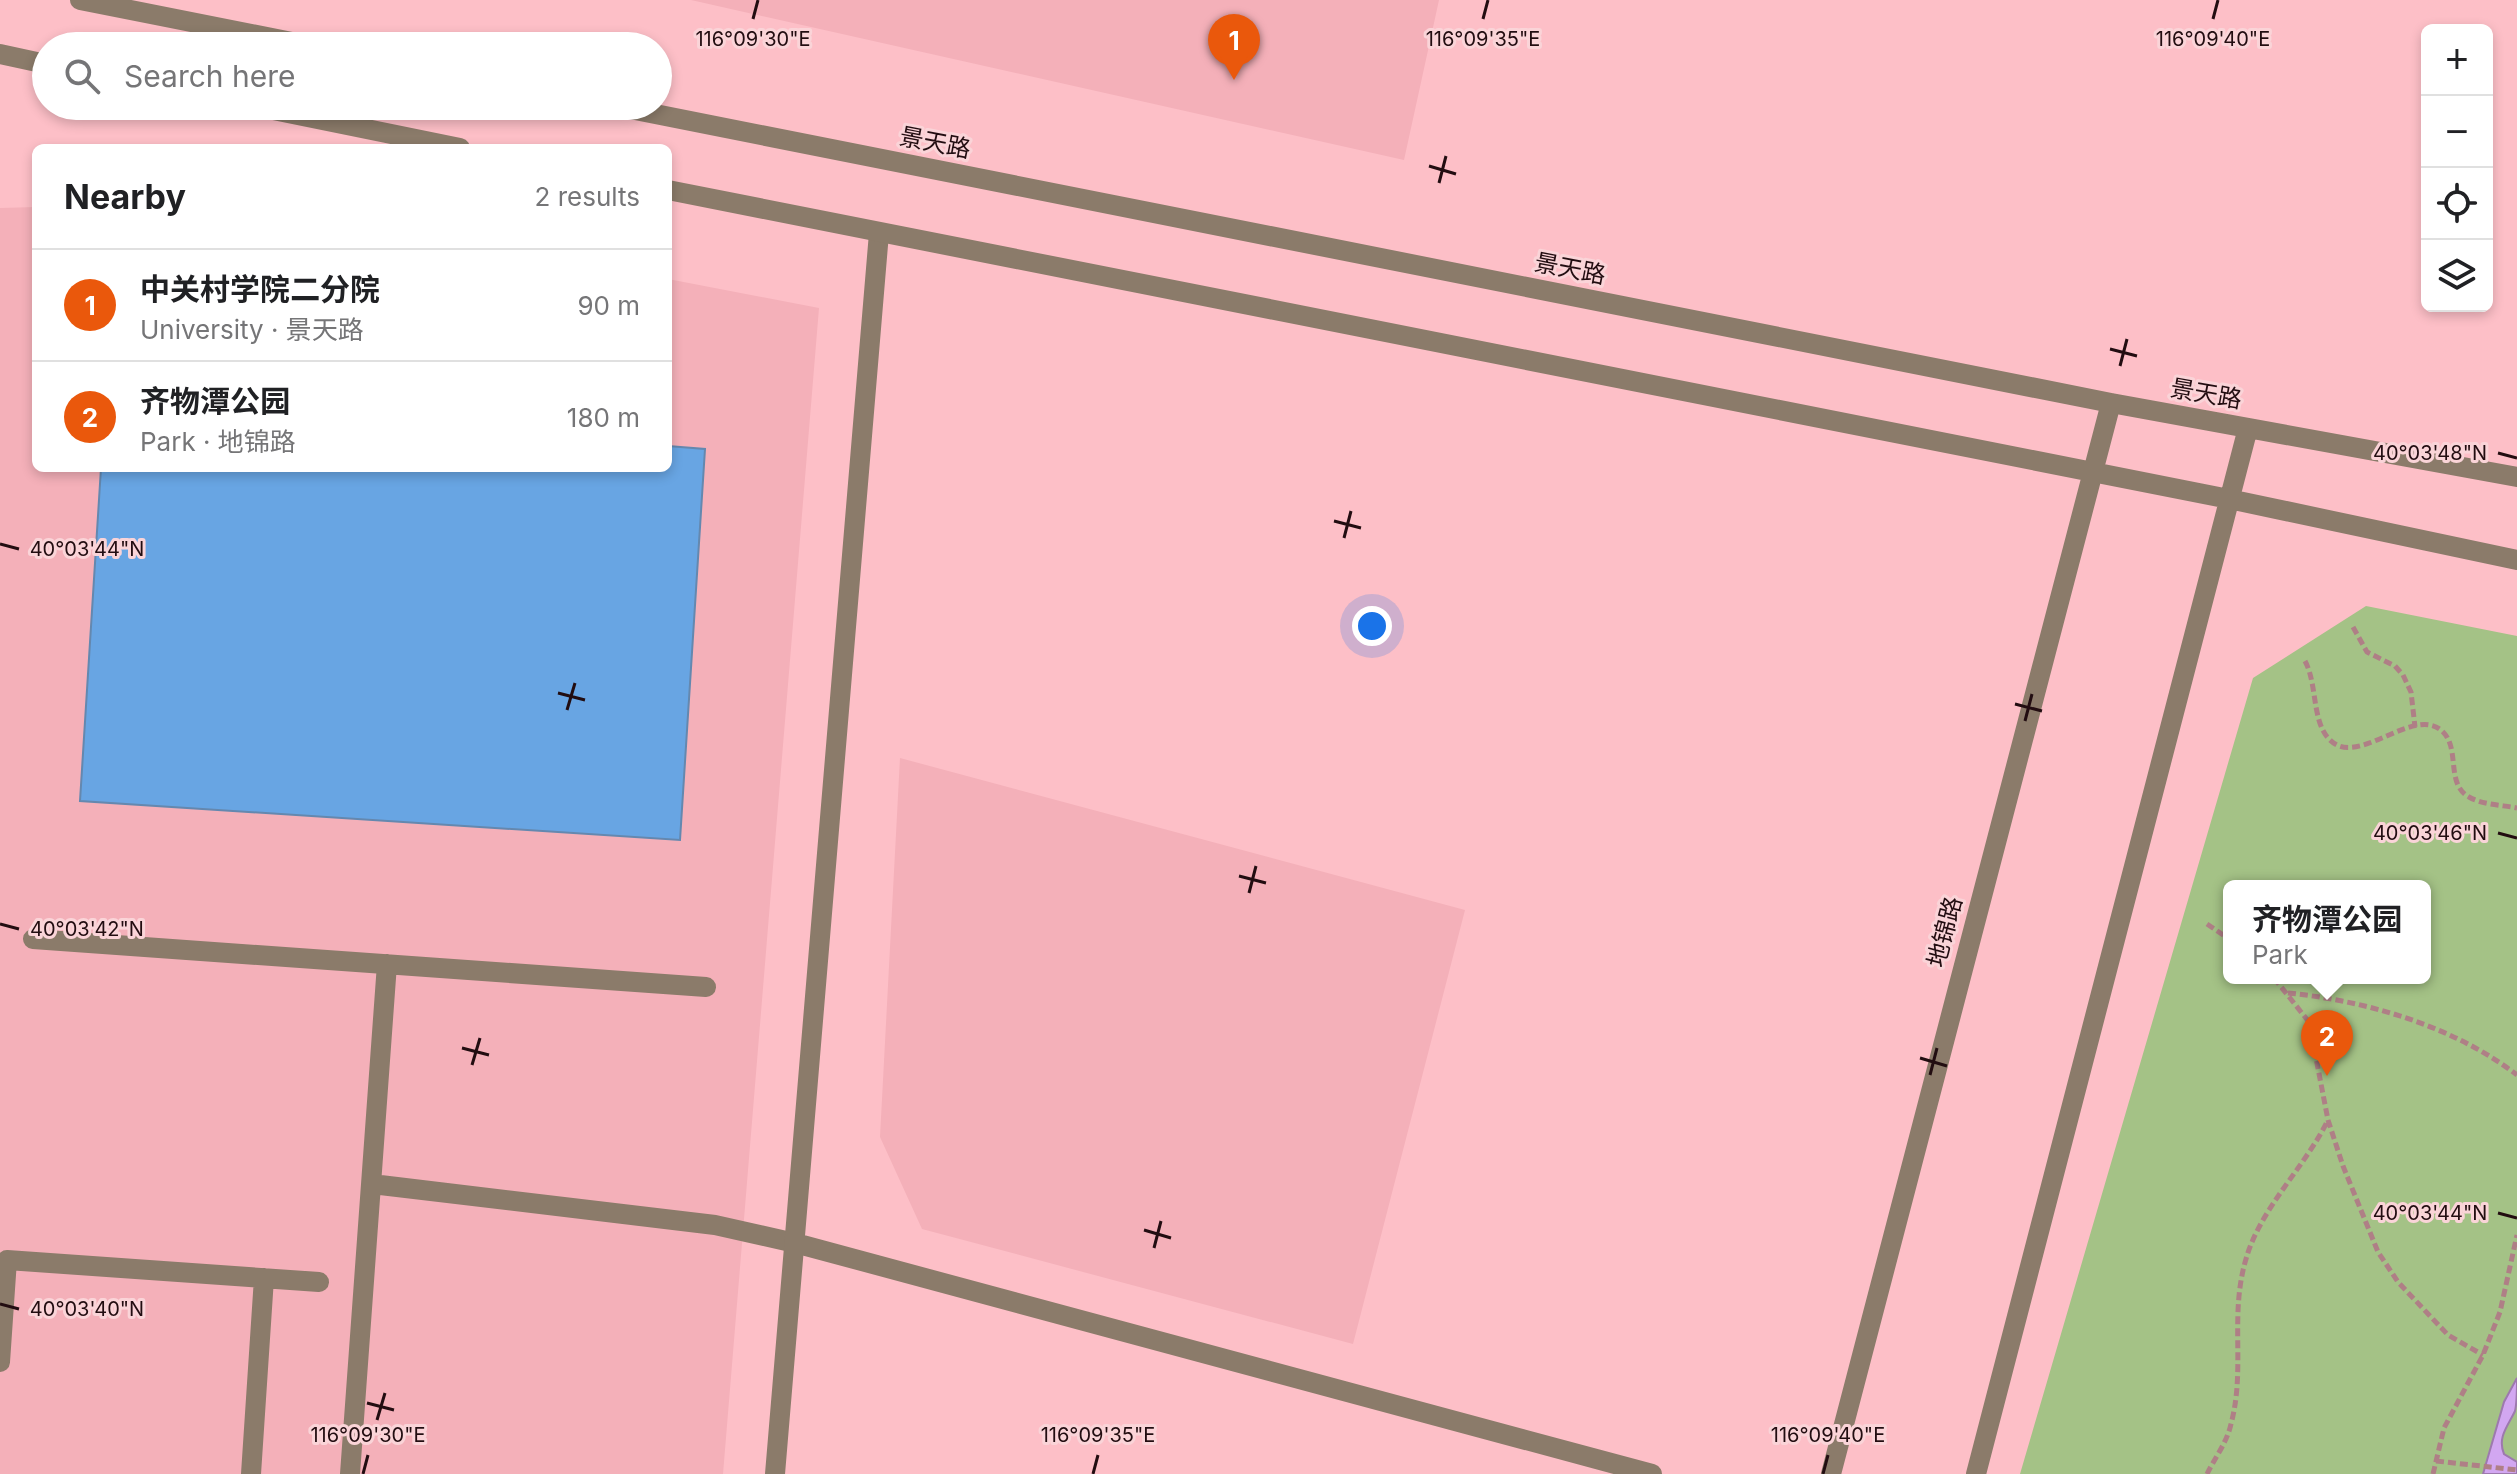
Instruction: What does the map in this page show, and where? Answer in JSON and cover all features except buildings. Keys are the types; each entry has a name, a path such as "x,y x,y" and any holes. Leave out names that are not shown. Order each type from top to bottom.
{"street":[{"path":"80,0 241,32"},
{"path":"0,54 32,61"},
{"name":"景天路","path":"672,117 2111,403 2515,477"},
{"path":"323,120 440,144"},
{"path":"672,191 2229,499 2517,560"},
{"path":"775,1474 879,233"},
{"name":"地锦路","path":"1831,1474 2111,403"},
{"path":"1976,1474 2248,428"},
{"path":"33,939 706,987"},
{"path":"350,1474 387,964"},
{"path":"372,1184 715,1225 795,1243 1652,1474"},
{"path":"0,1362 7,1260 319,1282"},
{"path":"251,1474 264,1278"}],"path":[{"path":"2353,627 2367,652 2395,666 2403,675 2411,692 2415,727"},
{"path":"2305,661 2313,675 2319,724 2336,744 2352,749 2399,730 2429,725 2440,728 2448,737 2457,785 2467,796 2517,808"},
{"path":"2207,924 2223,935"},
{"path":"2279,984 2309,1022 2328,1120 2378,1252 2398,1282 2448,1335 2483,1355"},
{"path":"2287,993 2348,1001 2436,1030 2477,1048 2517,1075"},
{"path":"2207,1474 2230,1428 2235,1407 2239,1373 2236,1308 2246,1259 2253,1239 2314,1147 2328,1120"},
{"path":"2433,1474 2439,1444 2451,1411 2483,1355 2500,1312 2517,1235"},
{"path":"2436,1461 2517,1470"}],"shaded area":[{"path":"691,0 1439,0 1404,160"},
{"path":"32,207 32,472 672,472 672,280 819,308 723,1474 0,1474 0,208"},
{"path":"900,758 1465,910 1353,1344 922,1229 880,1137"},
{"path":"2517,1378 2515,1411 2504,1432 2502,1448 2504,1454 2517,1462 2517,1474 2483,1474 2504,1402"}],"green space":[{"path":"2366,606 2517,636 2517,1474 2020,1474 2253,678"}],"place":[{"name":"中关村学院二分院","path":"1234,80"},
{"name":"齐物潭公园","path":"2327,1076"}]}
